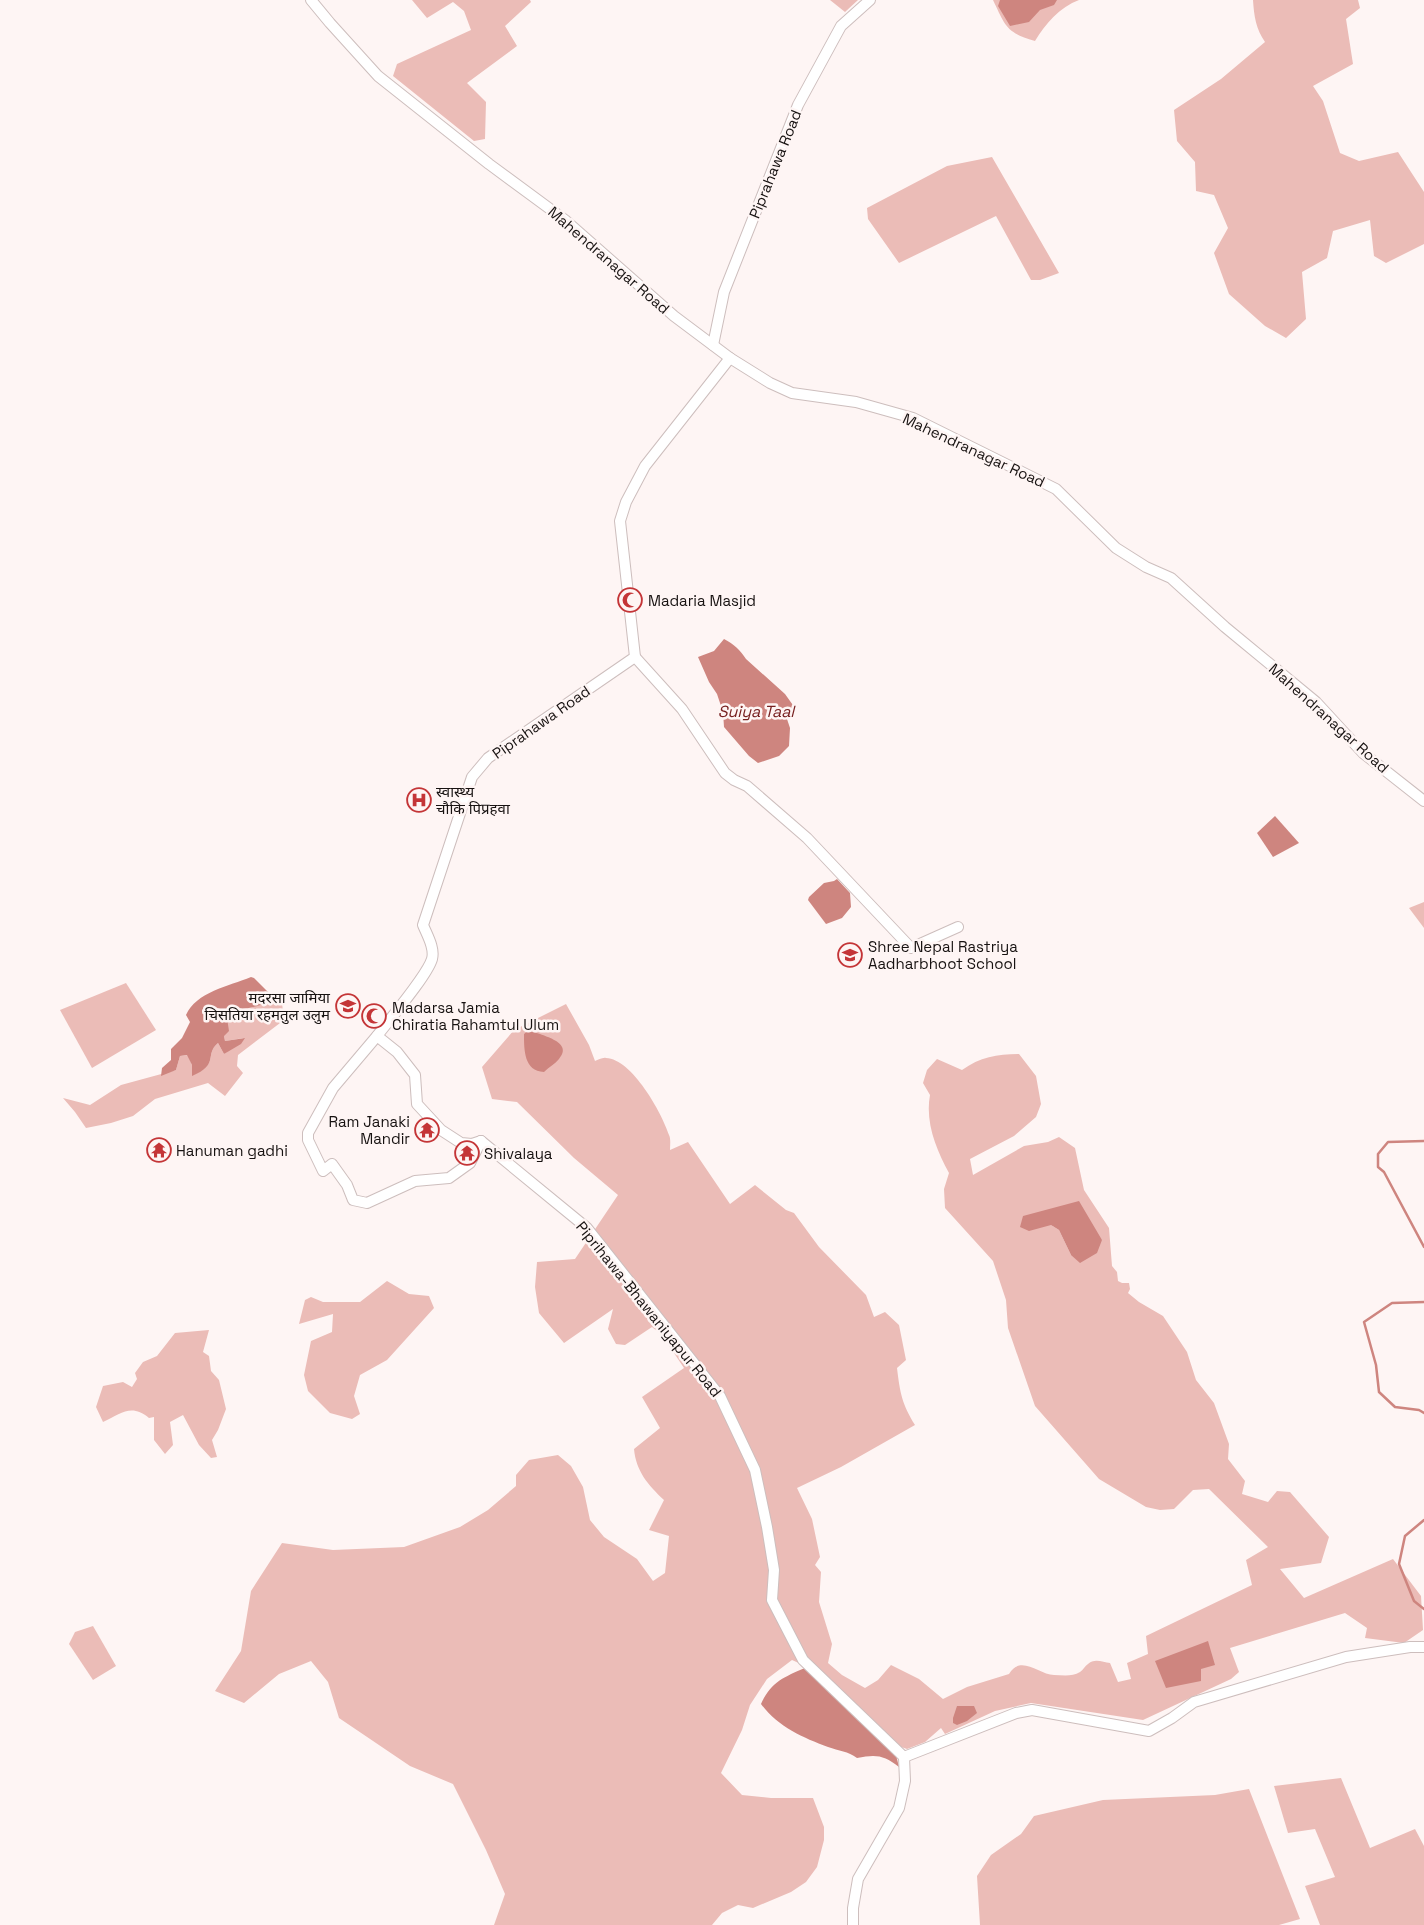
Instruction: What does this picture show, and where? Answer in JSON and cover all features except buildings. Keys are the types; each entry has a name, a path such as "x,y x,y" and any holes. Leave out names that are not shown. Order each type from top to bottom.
{"street":[{"name":"Mahendranagar Road","path":"311,0 378,76 489,164 565,220 674,316 730,358 770,383 792,393 856,402 913,418 1056,489 1116,548 1171,578 1225,627 1316,702 1363,753 1424,801"},
{"name":"Piprahawa Road","path":"713,345 724,292 798,104 840,26 870,0"},
{"path":"730,358 645,466 623,511 620,521 635,657 682,709 725,772 734,780 747,786 807,838 911,948 958,927"},
{"name":"Piprahawa Road","path":"377,1036 424,974 432,958 432,947 422,925 472,777 488,758 635,657"},
{"path":"377,1036 396,1052 415,1075 417,1104 441,1130 461,1144 472,1144 481,1141 470,1163 449,1178 415,1181 367,1203 353,1200 347,1185 332,1164 323,1171 308,1140 308,1133 333,1088 377,1036"},
{"name":"Piprihawa-Bhawaniyapur Road","path":"481,1141 587,1228 720,1396 755,1470 774,1570 772,1600 792,1641 803,1660 904,1757"},
{"path":"853,1925 852,1908 858,1879 899,1808 905,1782 904,1757 1016,1713 1032,1710 1149,1731 1172,1718 1194,1702 1346,1657 1410,1647 1424,1647"}],"shaded area":[{"path":"412,0 530,0 531,2 505,26 517,46 467,83 486,102 485,139 474,141 393,76 397,64 471,30 464,11 453,2 427,18"},
{"path":"830,0 858,0 845,12"},
{"path":"993,0 1079,0 1066,7 1054,17 1043,28 1035,41 1012,31 1004,22"},
{"path":"1253,0 1358,0 1360,8 1346,19 1353,64 1313,86 1323,101 1340,153 1359,161 1398,152 1424,192 1424,244 1386,263 1374,256 1370,220 1333,231 1327,258 1302,272 1306,319 1286,338 1265,326 1229,294 1214,253 1228,228 1214,195 1196,191 1195,162 1177,141 1174,110 1221,79 1265,42 1256,22"},
{"path":"992,157 1059,273 1040,280 1031,280 996,216 899,263 868,219 867,208 947,166"},
{"path":"1424,902 1424,928 1409,908"},
{"path":"126,983 156,1030 92,1068 60,1010"},
{"path":"272,996 282,1003 284,1020 238,1055 237,1066 243,1073 225,1096 208,1083 155,1099 133,1116 86,1128 63,1098 90,1105 121,1085 176,1070 180,1056 188,1055 192,1065 192,1075 201,1071 209,1063 214,1047 218,1043 224,1054 244,1038 225,1041 224,1036 228,1012 258,1006"},
{"path":"566,1004 589,1045 595,1061 605,1058 616,1061 626,1067 645,1089 665,1125 670,1138 670,1150 688,1142 730,1204 755,1185 786,1210 794,1213 819,1247 866,1295 874,1317 885,1312 899,1325 906,1360 897,1368 899,1385 904,1404 915,1425 841,1467 797,1488 812,1519 820,1557 815,1565 821,1572 819,1602 832,1644 828,1663 842,1675 865,1688 878,1680 891,1665 919,1679 943,1699 967,1687 1009,1674 1014,1668 1019,1666 1030,1667 1054,1675 1074,1675 1090,1662 1099,1661 1110,1663 1118,1682 1131,1679 1127,1663 1148,1654 1146,1636 1252,1585 1246,1560 1268,1547 1209,1489 1193,1490 1174,1509 1160,1510 1146,1507 1099,1479 1035,1406 1008,1328 1006,1300 993,1261 945,1208 944,1189 949,1173 930,1125 930,1095 923,1083 927,1070 937,1059 962,1070 989,1057 1019,1054 1036,1076 1041,1104 1036,1117 1014,1136 970,1159 973,1175 1024,1146 1048,1142 1059,1137 1075,1148 1084,1190 1109,1228 1112,1266 1117,1272 1118,1281 1129,1283 1130,1289 1128,1293 1163,1316 1187,1352 1196,1380 1214,1403 1229,1444 1228,1459 1245,1481 1242,1494 1268,1502 1277,1491 1290,1492 1329,1537 1321,1563 1280,1569 1304,1598 1393,1559 1421,1596 1423,1630 1404,1643 1365,1638 1367,1628 1345,1613 1230,1648 1239,1672 1231,1679 1143,1720 1031,1703 995,1711 945,1734 941,1728 925,1742 907,1749 890,1743 812,1669 792,1660 767,1679 750,1705 742,1730 721,1773 742,1795 771,1798 813,1798 824,1827 824,1840 817,1867 806,1882 791,1892 753,1908 738,1905 722,1913 712,1925 494,1925 505,1894 486,1850 453,1784 410,1766 339,1718 328,1682 311,1661 279,1674 244,1703 215,1691 241,1651 251,1591 282,1543 333,1550 404,1547 460,1527 488,1510 516,1486 516,1475 529,1460 558,1455 571,1466 583,1487 590,1520 604,1537 637,1559 653,1581 665,1573 669,1536 649,1530 664,1500 640,1471 634,1449 660,1428 642,1397 684,1368 662,1335 652,1327 625,1345 616,1344 608,1329 613,1309 564,1343 539,1313 535,1287 537,1262 575,1259 618,1195 574,1158 517,1102 492,1099 482,1067 514,1030","holes":["1051,1225 1102,1240 1071,1255 1059,1230"]},
{"path":"387,1281 409,1294 429,1296 434,1308 387,1360 360,1375 354,1396 360,1414 352,1419 330,1413 308,1391 304,1375 311,1341 332,1332 333,1314 299,1324 305,1300 311,1297 323,1302 360,1302"},
{"path":"209,1330 203,1352 209,1356 211,1371 219,1380 226,1409 212,1440 217,1457 211,1458 199,1445 183,1415 170,1422 173,1445 165,1454 154,1440 154,1417 149,1418 137,1411 126,1411 103,1422 96,1407 103,1386 123,1382 132,1387 137,1379 135,1373 143,1362 157,1356 175,1333"},
{"path":"93,1626 116,1666 93,1680 69,1644 75,1632"},
{"path":"1341,1778 1370,1848 1415,1829 1424,1846 1424,1925 1320,1925 1305,1886 1335,1877 1315,1829 1288,1833 1274,1786"},
{"path":"1249,1789 1300,1919 1279,1925 980,1925 977,1876 991,1855 1021,1834 1034,1816 1103,1800 1215,1795"}],"water":[{"path":"1000,0 1057,0 1054,5 1040,10 1029,22 1010,26 998,6"},
{"name":"Suiya Taal","path":"724,639 731,643 785,694 795,708 793,715 787,719 790,728 789,746 779,756 758,763 749,756 724,727 723,712 717,694 709,682 698,657 714,651"},
{"path":"1275,816 1299,843 1273,857 1257,833"},
{"path":"837,879 850,893 851,907 842,918 826,924 808,900 824,883"},
{"path":"251,977 272,996 268,1001 258,1006 228,1012 229,1031 224,1036 225,1041 245,1038 241,1044 224,1054 218,1043 214,1047 206,1067 201,1072 192,1076 192,1065 187,1055 180,1056 176,1070 161,1076 162,1068 171,1060 171,1049 182,1038 190,1022 186,1015 191,1007 205,995"},
{"path":"529,1030 554,1040 562,1048 563,1053 559,1059 544,1072 532,1068 526,1059 524,1034"},
{"path":"1079,1201 1102,1240 1097,1253 1080,1263 1071,1255 1059,1230 1051,1225 1029,1231 1020,1227 1023,1216"},
{"path":"1208,1641 1215,1665 1201,1669 1201,1681 1166,1688 1155,1661"},
{"path":"805,1668 896,1755 899,1767 880,1756 857,1758 847,1752 809,1740 783,1725 767,1712 761,1704 769,1690 779,1681"},
{"path":"957,1706 974,1706 977,1713 967,1721 957,1725 953,1723 953,1718"}],"waterway":[{"path":"1424,1141 1388,1142 1378,1154 1378,1167 1384,1172 1424,1247"},
{"path":"1424,1302 1392,1303 1364,1322 1376,1365 1379,1392 1395,1407 1419,1410 1424,1413"},
{"path":"1424,1520 1405,1536 1399,1564 1414,1601 1424,1609"}],"place":[{"name":"Madaria Masjid","path":"630,600"},
{"name":"स्वास्थ्य चाैकि पिप्रहवा","path":"419,800"},
{"name":"Shree Nepal Rastriya Aadharbhoot School","path":"850,955"},
{"name":"मदरसा जामिया चिसतिया रहमतुल उलुम","path":"348,1006"},
{"name":"Madarsa Jamia Chiratia Rahamtul Ulum","path":"374,1016"},
{"name":"Ram Janaki Mandir","path":"427,1130"},
{"name":"Hanuman gadhi","path":"159,1150"},
{"name":"Shivalaya","path":"467,1153"}]}
